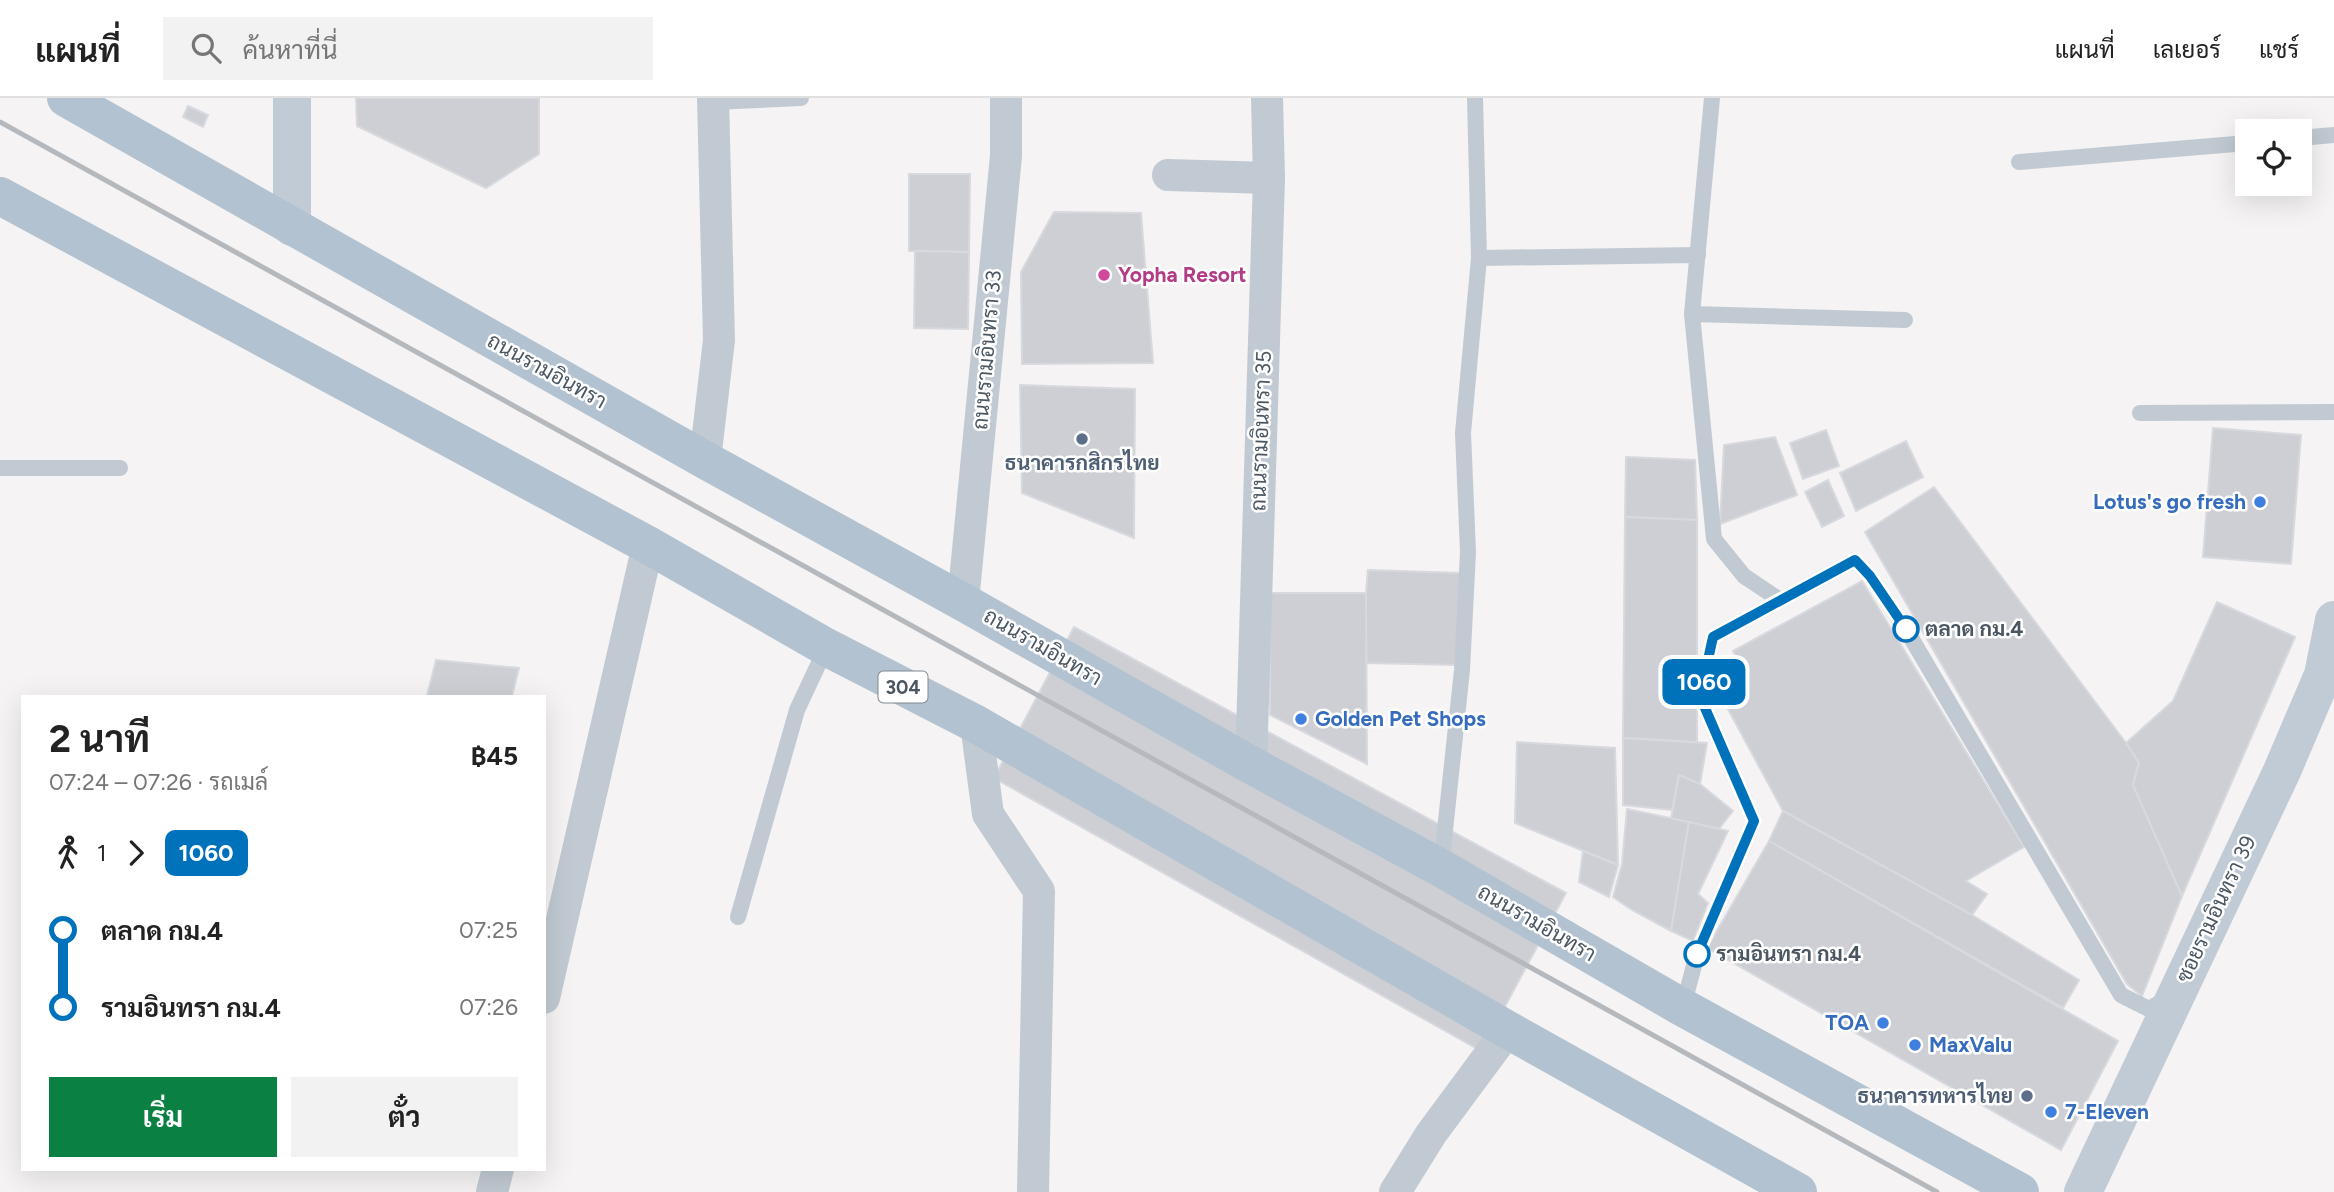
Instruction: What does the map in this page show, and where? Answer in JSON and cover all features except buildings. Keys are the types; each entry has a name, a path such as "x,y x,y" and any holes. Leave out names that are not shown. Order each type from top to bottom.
{"main road":[{"name":"ถนนรามอินทรา","path":"66,98 194,168 705,460 1441,868 1681,1006 2020,1192"},
{"name":"304","path":"0,196 648,545 826,647 976,724 1508,1030 1798,1192"}],"street":[{"path":"292,98 292,226"},
{"name":"ถนนรามอินทรา 33","path":"963,602 1006,156 1006,98"},
{"name":"ถนนรามอินทรา 35","path":"1251,765 1269,178 1267,98"},
{"path":"705,460 719,340 713,100"},
{"path":"1168,175 1269,178"},
{"path":"546,989 648,545"},
{"name":"ซอยรามอินทรา 39","path":"2083,1192 2281,771 2323,675 2334,620"},
{"path":"976,724 988,814 1039,891 1033,1192"},
{"path":"1395,1192 1431,1134 1508,1030"},
{"path":"492,1192 497,1171"}],"lane":[{"path":"713,100 801,98"},
{"path":"1441,868 1462,670 1468,552 1463,433 1479,258 1475,98"},
{"path":"1712,98 1692,314 1714,540 1744,576 1780,600"},
{"path":"2312,137 2334,135"},
{"path":"2018,162 2235,144"},
{"path":"1479,258 1698,255"},
{"path":"1692,314 1905,320"},
{"path":"2140,412 2334,412"},
{"path":"0,468 120,468"},
{"path":"1681,1006 1697,954 1754,821 1705,708 1704,678 1713,637 1855,560 1870,576 1908,631 2122,995 2149,1009 2175,993"},
{"path":"738,917 797,710 826,647"}],"railway":[{"path":"0,122 1937,1192"}],"bus line":[{"name":"1060","path":"1697,954 1754,821 1705,708 1704,678 1713,637 1855,560 1870,576 1906,629"}],"place":[{"name":"Yopha Resort","path":"1104,275"},
{"name":"ธนาคารกสิกรไทย","path":"1082,439"},
{"name":"Lotus's go fresh","path":"2260,502"},
{"name":"ตลาด กม.4","path":"1906,629"},
{"name":"Golden Pet Shops","path":"1301,719"},
{"name":"รามอินทรา กม.4","path":"1697,954"},
{"name":"TOA","path":"1883,1023"},
{"name":"MaxValu","path":"1915,1045"},
{"name":"ธนาคารทหารไทย","path":"2027,1096"},
{"name":"7-Eleven","path":"2051,1112"}]}
